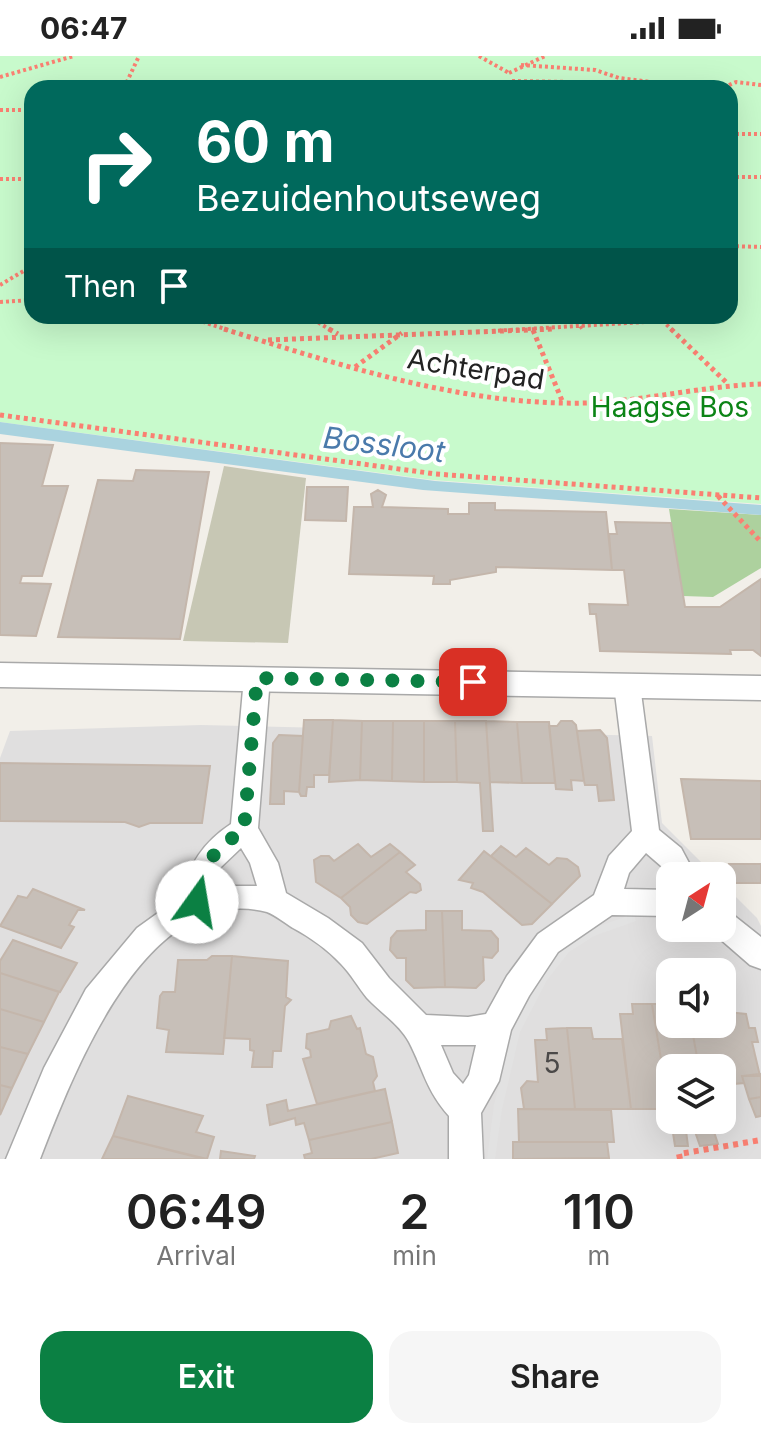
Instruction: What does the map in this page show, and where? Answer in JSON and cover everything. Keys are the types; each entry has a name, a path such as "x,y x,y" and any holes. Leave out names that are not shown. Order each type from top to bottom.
{"street":[{"path":"0,675 761,688"},
{"path":"257,678 244,830 261,853 272,885 272,900"},
{"path":"627,685 646,836 674,862"},
{"path":"197,902 198,884 206,861 221,845 244,830"},
{"path":"607,902 610,885 622,859 629,848 646,836"},
{"path":"23,1159 55,1079 97,999 147,937 197,902 224,897 272,900 318,927 351,953 378,988 419,1029 442,1084 465,1110"},
{"path":"466,1159 465,1110 483,1081 496,1027 518,986 548,943 607,902 656,903"},
{"path":"736,934 761,955"},
{"path":"419,1029 468,1032 496,1027"}],"path":[{"path":"68,56 75,56"},
{"path":"0,77 75,56"},
{"path":"128,80 139,56"},
{"path":"479,56 509,73 512,80"},
{"path":"509,73 545,56"},
{"path":"521,65 595,70 635,80"},
{"path":"738,82 761,85"},
{"path":"0,110 24,110"},
{"path":"738,134 761,134"},
{"path":"738,177 761,177"},
{"path":"0,179 24,179"},
{"path":"738,246 761,247"},
{"path":"0,285 24,271"},
{"path":"0,302 24,300"},
{"name":"Achterpad","path":"210,324 354,367 455,391 564,403 623,401 727,383 761,384"},
{"path":"321,324 338,334"},
{"path":"579,324 583,330"},
{"path":"263,341 338,334 583,330 636,324"},
{"path":"666,324 727,383"},
{"path":"533,330 564,403"},
{"path":"354,367 403,332"},
{"path":"0,415 436,474 761,498"},
{"path":"718,496 761,542"},
{"path":"680,1159 679,1154 761,1140"}],"shaded area":[{"path":"224,466 306,478 288,643 183,641"},
{"path":"201,725 652,736 662,823 701,862 656,862 656,942 736,942 736,897 761,926 761,1159 0,1159 0,758 10,731"},
{"path":"634,914 636,921 594,936 569,952 547,980 520,1032 502,1109 495,1159 487,1159 494,1105 512,1028 540,975 563,948 590,929"}],"green space":[{"name":"Haagse Bos","path":"0,56 761,56 761,504 433,480 0,422"},
{"path":"669,509 761,515 761,568 713,597 683,596"}],"water":[{"path":"0,422 435,481 761,505 761,515 423,490 0,434"}],"building":[{"path":"0,443 53,445 42,486 68,486 42,576 22,576 20,583 51,584 36,636 0,635"},
{"path":"136,470 209,472 180,639 58,637 98,480 133,481"},
{"path":"307,487 348,487 346,521 305,520"},
{"path":"378,490 386,495 382,507 448,509 448,514 469,514 469,503 495,503 495,510 606,512 612,570 496,567 496,572 450,580 450,584 433,584 434,576 349,574 354,507 373,507 371,494"},
{"path":"615,522 671,523 685,607 720,607 761,579 761,656 753,650 730,650 731,654 600,651 596,614 590,614 589,604 628,605 624,570 612,570 609,534 617,534"},
{"path":"304,720 333,720 329,775 314,775 314,787 307,787 306,796 301,796 299,792"},
{"path":"333,720 362,721 360,780 329,782"},
{"path":"362,721 393,721 392,781 360,780"},
{"path":"393,721 424,721 424,782 392,781"},
{"path":"424,721 455,721 457,782 424,782"},
{"path":"455,721 486,721 493,831 483,831 480,783 457,782"},
{"path":"486,721 517,722 522,783 490,782"},
{"path":"561,721 572,721 576,725 584,781 571,780 572,790 556,789 549,726 557,726"},
{"path":"517,722 549,722 555,783 522,783"},
{"path":"600,730 607,738 614,800 599,801 597,785 585,785 584,781 577,731"},
{"path":"279,735 303,736 299,792 284,791 284,804 270,804 273,743"},
{"path":"0,763 210,766 202,823 150,823 139,827 125,822 0,821"},
{"path":"681,779 761,781 761,839 691,839"},
{"path":"358,844 371,857 390,844 400,852 341,898 316,882 314,860 329,856 334,861"},
{"path":"501,846 516,857 526,848 549,865 557,858 567,859 578,867 580,876 552,904 491,856"},
{"path":"484,851 552,904 532,924 522,925 483,892 471,888 473,883 459,880"},
{"path":"400,852 415,865 406,872 420,884 421,890 410,892 367,924 358,922 341,898"},
{"path":"736,864 761,864 761,883 736,883"},
{"path":"33,889 85,910 78,910 69,925 74,927 61,948 0,926 18,896 27,898"},
{"path":"426,911 442,911 445,987 414,988 406,980 406,958 397,958 390,950 391,938 397,931 426,930"},
{"path":"442,911 462,911 462,930 491,931 498,939 498,951 492,958 483,957 484,980 476,988 445,987"},
{"path":"13,940 77,963 60,992 0,973 0,961"},
{"path":"212,956 232,956 223,1054 166,1052 169,1030 157,1028 160,996 163,992 175,992 178,960 207,960"},
{"path":"232,956 288,961 286,997 291,1000 285,1006 281,1051 273,1051 272,1067 252,1067 254,1051 250,1050 250,1039 224,1038"},
{"path":"0,973 59,992 44,1022 0,1009"},
{"path":"632,1004 652,1004 660,1054 656,1054 656,1109 631,1109 620,1014 633,1014"},
{"path":"652,1004 656,1004 656,1029"},
{"path":"0,1009 44,1022 28,1054 0,1047"},
{"path":"736,1013 746,1014 749,1028 755,1028 758,1042 752,1042 760,1076 742,1076 744,1083 736,1084 736,1054 696,1054 694,1038 736,1038"},
{"path":"351,1016 357,1029 360,1028 366,1054 373,1057 377,1076 373,1082 375,1091 317,1104 303,1059 311,1057 310,1050 306,1048 307,1034 329,1029 331,1021"},
{"path":"567,1028 575,1109 524,1109 521,1088 527,1081 538,1082 535,1040 547,1040 546,1029"},
{"path":"567,1028 591,1028 593,1039 622,1039 631,1109 575,1109"},
{"path":"658,1038 694,1038 696,1054 660,1054"},
{"path":"0,1047 28,1054 12,1088 0,1085"},
{"path":"761,1074 761,1097 749,1099 742,1076"},
{"path":"0,1085 12,1088 0,1115"},
{"path":"385,1089 392,1122 309,1140 304,1123 296,1125 295,1118 270,1125 267,1105 286,1100 288,1111"},
{"path":"128,1096 203,1116 196,1132 214,1137 207,1159 113,1136"},
{"path":"761,1097 761,1116 756,1117 749,1099"},
{"path":"518,1109 611,1110 614,1142 519,1142"},
{"path":"392,1122 398,1153 371,1159 305,1159 304,1155 312,1153 309,1140"},
{"path":"673,1134 686,1134 688,1146 675,1146"},
{"path":"696,1134 715,1134 718,1144 700,1146"},
{"path":"113,1136 204,1159 102,1159"},
{"path":"513,1142 607,1142 609,1158 513,1159"},
{"path":"221,1151 255,1156 254,1159 220,1159"}],"route":[{"path":"197,902 198,884 206,861 221,845 244,830 257,678 473,682"}],"water label":[{"name":"Bossloot","path":"384,444"}]}
